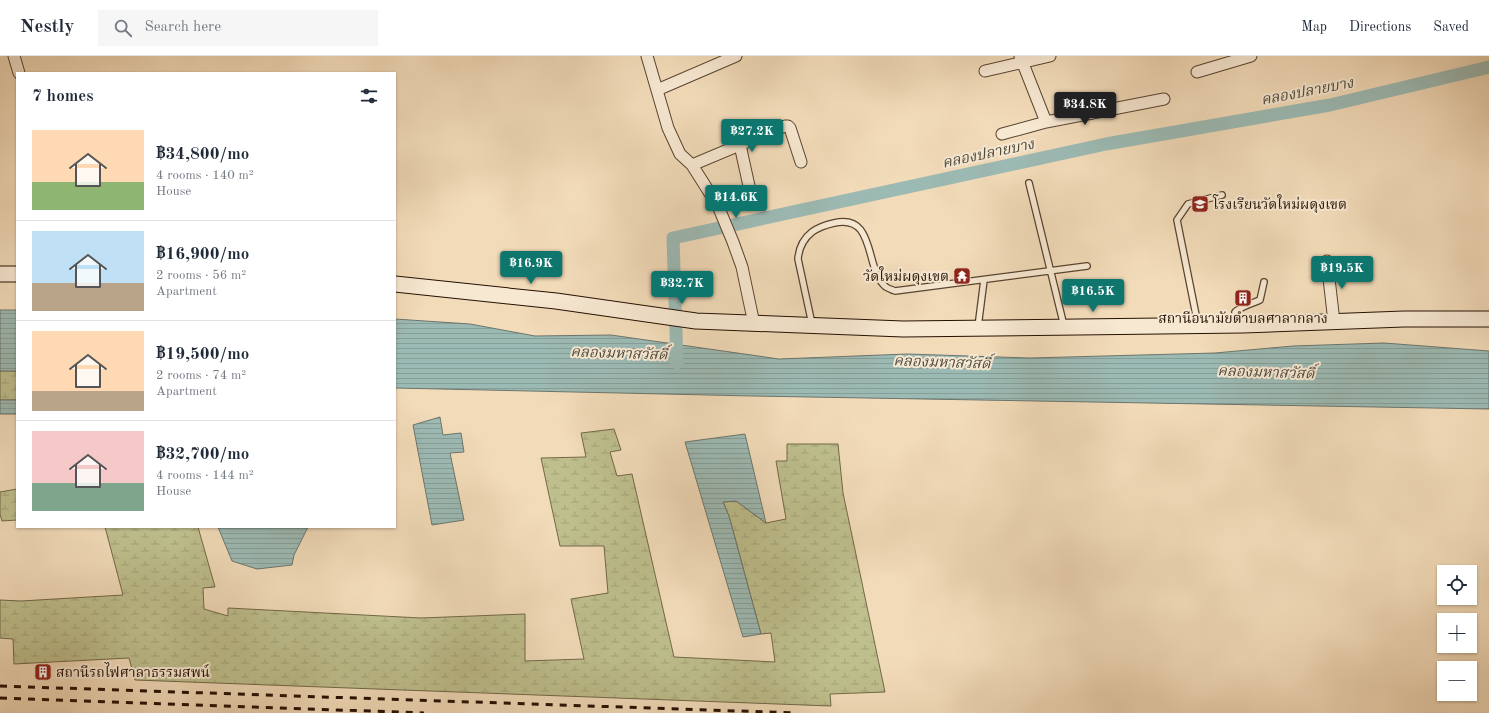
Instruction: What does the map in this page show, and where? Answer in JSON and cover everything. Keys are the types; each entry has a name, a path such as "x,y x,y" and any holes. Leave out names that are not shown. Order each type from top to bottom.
{"street":[{"path":"14,56 19,72"},
{"path":"647,56 668,128 680,154 692,165 718,206 733,242 742,267 754,324"},
{"path":"657,90 736,56"},
{"path":"985,71 1021,59 1050,56"},
{"path":"1197,72 1251,56"},
{"path":"1021,59 1046,122"},
{"path":"1002,134 1046,122 1164,99"},
{"path":"692,165 785,126 790,128 801,162"},
{"path":"740,145 749,186"},
{"path":"1327,261 1334,322"},
{"path":"0,274 16,274"},
{"path":"396,284 556,301 696,321 903,329 978,327 1198,326 1404,319 1489,319"}],"lane":[{"path":"1029,183 1064,327"},
{"path":"1198,326 1177,220 1188,204 1222,195"},
{"path":"812,326 798,259 801,244 820,226 844,221 855,225 862,232 871,251 874,270 886,287 895,291 1087,266"},
{"path":"978,327 984,280"},
{"path":"1235,325 1235,312 1241,306 1260,300 1264,282"}],"green space":[{"path":"0,371 16,371 16,400 0,400"},
{"path":"614,429 621,450 610,452 617,476 632,474 674,657 775,662 771,633 761,634 729,516 723,502 736,501 766,523 786,519 776,461 787,461 787,444 838,444 843,493 885,692 830,694 831,706 135,680 129,658 14,664 13,639 0,638 0,600 21,601 123,595 105,528 198,528 215,587 203,588 204,609 228,616 228,608 421,618 525,614 525,661 584,659 571,599 608,593 604,546 560,546 541,458 586,457 581,433"},
{"path":"16,489 16,520 2,521 0,514 0,492"}],"water":[{"path":"0,310 16,310 16,371 0,371"},
{"name":"คลองมหาสวัสดิ์","path":"396,319 470,324 535,336 611,335 779,359 907,354 1030,358 1215,353 1293,346 1384,343 1489,351 1489,409 396,388"},
{"path":"0,400 16,400 16,414 0,414"},
{"path":"440,417 443,435 461,433 464,452 450,453 464,520 432,525 413,425"},
{"path":"745,434 766,523 736,501 723,502 729,516 761,634 743,637 685,442"},
{"path":"218,528 308,528 294,555 292,565 257,569 232,561"}],"waterway":[{"name":"คลองปลายบาง","path":"677,363 673,238 1106,144 1330,105 1489,67"}],"railway":[{"path":"0,686 797,713"},
{"path":"0,698 424,713"}],"place":[{"name":"โรงเรียนวัดใหม่ผดุงเขต","path":"1200,204"},
{"name":"วัดใหม่ผดุงเขต","path":"962,276"},
{"name":"สถานีอนามัยตำบลศาลากลาง","path":"1243,298"},
{"name":"สถานีรถไฟศาลาธรรมสพน์","path":"43,672"}]}
